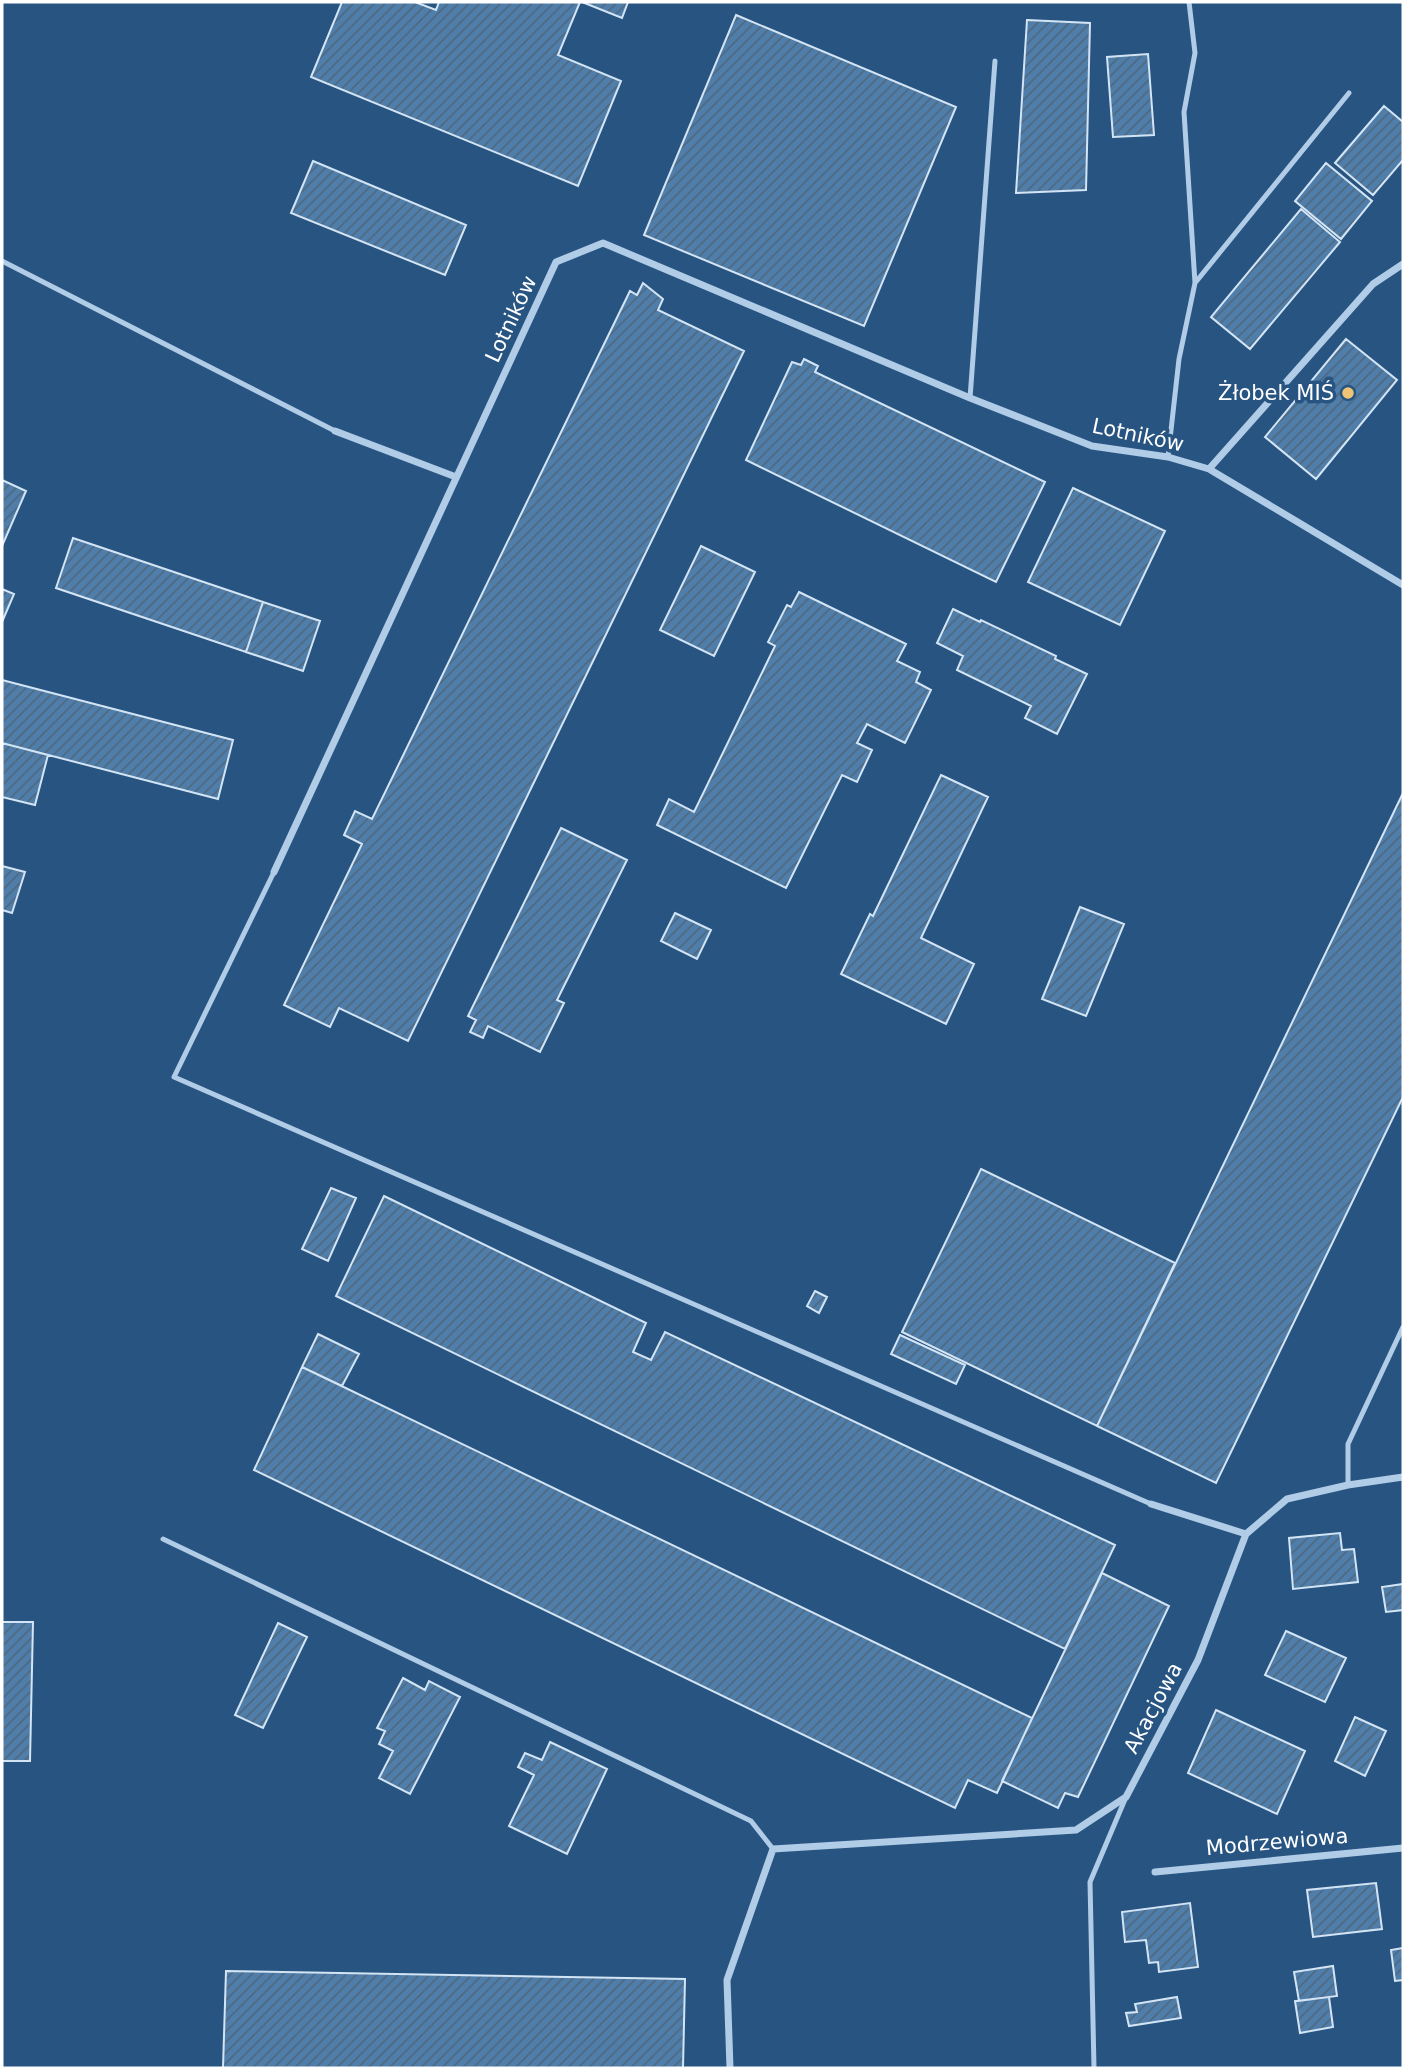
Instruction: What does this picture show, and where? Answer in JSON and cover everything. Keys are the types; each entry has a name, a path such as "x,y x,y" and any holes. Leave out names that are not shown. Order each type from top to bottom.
{"street":[{"name":"Lotników","path":"274,872 556,262 603,243 970,398 1092,446 1168,457 1209,469 1403,585"},
{"path":"1209,469 1373,284 1403,264"},
{"path":"335,431 456,477"},
{"name":"Akacjowa","path":"1126,1797 1198,1660 1246,1534 1287,1499 1348,1485 1403,1478"},
{"path":"1151,1504 1246,1534"},
{"path":"730,2068 727,1980 773,1849 1076,1830 1126,1797"},
{"name":"Modrzewiowa","path":"1155,1872 1403,1848"}],"lane":[{"path":"1168,457 1179,359 1195,283 1184,112 1195,53 1189,2"},
{"path":"970,398 995,61"},
{"path":"1195,283 1349,93"},
{"path":"2,261 335,431"},
{"path":"274,872 174,1077 1151,1504"},
{"path":"1348,1485 1348,1444 1403,1327"},
{"path":"163,1539 751,1821 773,1849"},
{"name":"Akacjowa","path":"1094,2068 1090,1882 1126,1797"}],"building":[{"path":"342,2 415,2 436,10 439,2 580,2 558,55 621,81 578,186 311,77"},
{"path":"582,2 628,2 622,18"},
{"path":"736,15 956,107 864,326 644,235"},
{"path":"1027,20 1090,23 1086,190 1016,193"},
{"path":"1148,54 1154,135 1113,137 1107,57"},
{"path":"1384,106 1403,122 1403,160 1373,195 1335,163"},
{"path":"313,161 466,225 445,275 291,213"},
{"path":"1326,163 1372,201 1341,239 1295,201"},
{"path":"1301,209 1340,242 1250,349 1211,317"},
{"path":"643,283 663,299 658,310 744,351 408,1041 339,1008 330,1027 284,1005 362,844 344,835 355,811 372,819 630,291 637,295"},
{"path":"1346,339 1397,380 1316,479 1265,437"},
{"path":"804,359 818,366 815,372 1045,482 996,582 746,460 792,362 801,365"},
{"path":"2,480 26,491 2,546"},
{"path":"1073,488 1165,531 1120,625 1028,582"},
{"path":"73,538 263,602 246,652 56,588"},
{"path":"701,546 755,572 714,656 660,630"},
{"path":"2,589 14,594 2,622"},
{"path":"799,592 906,644 897,661 920,672 916,682 931,690 905,743 867,724 857,743 872,750 857,782 842,775 786,888 657,825 669,799 694,812 775,646 768,642 787,605 791,607"},
{"path":"263,602 320,621 303,671 246,652"},
{"path":"953,609 1056,656 1055,659 1087,674 1057,734 1025,718 1031,706 957,670 963,656 937,643"},
{"path":"2,680 233,740 218,799 2,743"},
{"path":"2,743 48,755 35,805 2,797"},
{"path":"941,775 988,797 921,938 974,964 946,1024 841,974 870,914 873,916"},
{"path":"1403,793 1403,1097 1216,1483 1097,1426"},
{"path":"561,828 627,860 557,1000 564,1003 540,1052 488,1026 483,1038 470,1032 476,1020 468,1016"},
{"path":"2,866 25,872 12,913 2,910"},
{"path":"1080,907 1124,924 1086,1016 1042,999"},
{"path":"675,913 711,930 697,959 661,941"},
{"path":"981,1169 1175,1263 1097,1426 902,1332"},
{"path":"331,1188 356,1198 328,1261 302,1249"},
{"path":"384,1196 646,1323 633,1352 651,1360 665,1332 1115,1545 1065,1649 336,1296"},
{"path":"815,1291 827,1297 819,1313 807,1306"},
{"path":"318,1334 359,1354 342,1386 302,1367"},
{"path":"900,1335 965,1365 956,1384 891,1354"},
{"path":"302,1367 1032,1718 997,1793 968,1780 955,1808 254,1470"},
{"path":"1340,1533 1342,1550 1354,1549 1358,1582 1293,1589 1289,1538"},
{"path":"1102,1573 1169,1606 1078,1797 1065,1793 1058,1808 1002,1781"},
{"path":"1403,1584 1403,1610 1386,1612 1382,1587"},
{"path":"2,1622 33,1622 30,1761 2,1761"},
{"path":"278,1623 307,1637 263,1728 235,1715"},
{"path":"1286,1631 1346,1658 1325,1702 1265,1675"},
{"path":"403,1678 425,1690 429,1681 460,1697 410,1794 379,1778 393,1751 379,1744 385,1731 377,1728"},
{"path":"1216,1710 1305,1751 1277,1814 1188,1773"},
{"path":"1355,1717 1386,1731 1365,1776 1335,1761"},
{"path":"550,1742 607,1769 567,1854 509,1826 534,1775 518,1767 525,1753 542,1760"},
{"path":"1376,1883 1382,1929 1313,1937 1307,1890"},
{"path":"1190,1903 1198,1967 1159,1972 1158,1962 1149,1963 1146,1940 1125,1942 1122,1912"},
{"path":"1403,1948 1403,1980 1395,1981 1391,1950"},
{"path":"1333,1966 1337,1996 1299,2001 1294,1972"},
{"path":"226,1971 685,1979 683,2068 223,2068"},
{"path":"1177,1997 1181,2018 1129,2026 1126,2013 1137,2012 1135,2004"},
{"path":"1329,1997 1333,2027 1300,2033 1295,2001"}],"place":[{"name":"Żłobek MIŚ","path":"1348,393"}]}
